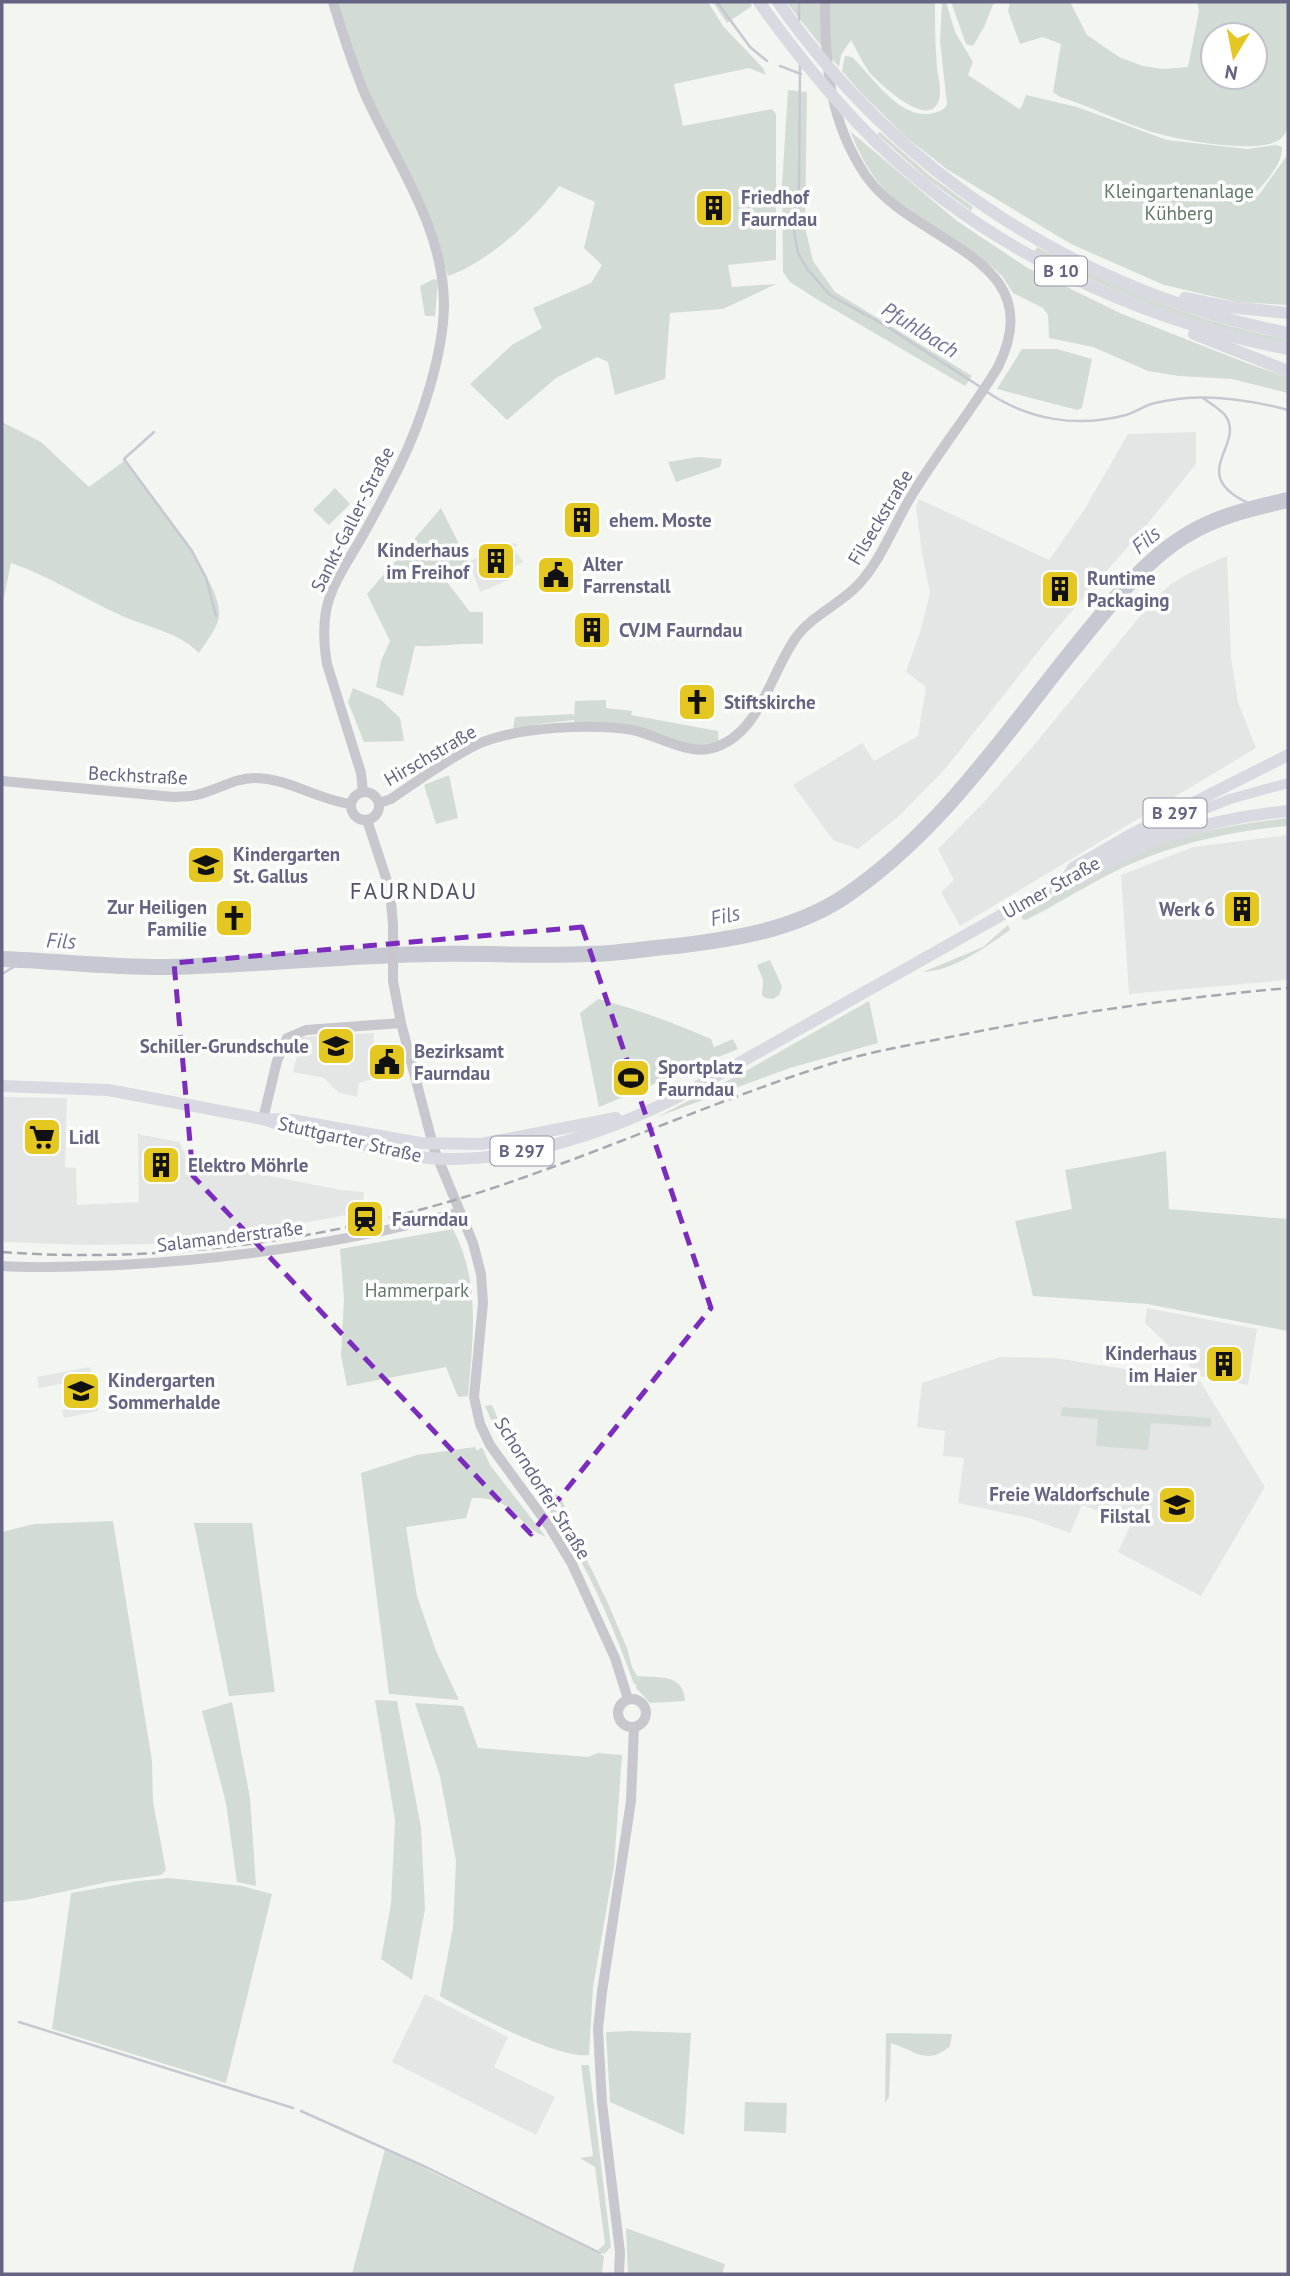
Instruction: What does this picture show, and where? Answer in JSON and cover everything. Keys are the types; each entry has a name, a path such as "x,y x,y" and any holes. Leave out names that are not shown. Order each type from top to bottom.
{"main road":[{"name":"B 10","path":"759,2 823,85 876,142 938,193 1012,244 1096,288 1165,316 1253,342 1288,349"},
{"name":"B 10","path":"778,2 832,72 884,127 947,181 1011,225 1082,265 1158,297 1233,321 1288,333"},
{"name":"B 10","path":"1158,297 1288,313"},
{"path":"1165,316 1183,330 1288,371"},
{"name":"B 297","path":"1288,755 1133,833 1073,868 1067,878 1077,880 1133,850 1172,835 1227,821 1288,811"},
{"name":"Ulmer Straße","path":"824,1015 1067,878 1185,817 1230,799 1288,783"},
{"name":"Stuttgarter Straße","path":"2,1086 108,1090 263,1119 289,1129 426,1158 452,1158 515,1152 562,1142 640,1115 693,1089 824,1015"}],"street":[{"name":"Sankt-Galler-Straße","path":"333,2 365,93 419,202 441,267 444,303 438,354 423,408 402,461 347,562 327,609 324,647 327,664 361,773 363,792"},
{"name":"Filseckstraße","path":"705,750 730,740 742,729 761,703 799,634 857,586 875,563 914,491 988,385 1007,350 1012,325 1011,309 1004,290 985,265 905,214 880,192 867,176 840,127 829,88 825,2"},
{"name":"Hirschstraße","path":"379,803 391,799 474,746 537,731 574,727 617,728 654,735 690,748 705,750"},
{"name":"Beckhstraße","path":"2,781 174,797 195,795 238,780 254,778 351,804"},
{"path":"363,792 375,796 379,803 378,812 367,820 355,816 351,804 355,796 363,792"},
{"name":"Schorndorfer Straße","path":"367,820 390,890 394,990 410,1060 434,1149 473,1243 481,1274 483,1303 474,1397 480,1423 490,1445 549,1526 572,1564 615,1658 628,1699"},
{"path":"263,1119 277,1061 287,1038 306,1030 401,1023"},
{"name":"Salamanderstraße","path":"2,1266 57,1268 173,1262 281,1249 460,1212"},
{"path":"628,1699 637,1700 646,1710 643,1723 634,1727 622,1722 618,1714 621,1705 628,1699"},
{"path":"619,2274 620,2252 602,2103 598,2039 602,1992 631,1801 634,1727"}],"highlighted area":[{"path":"582,927 711,1308 531,1534 193,1176 174,963"}],"shaded area":[{"path":"1196,432 1196,464 1052,634 945,769 899,816 858,849 833,840 793,785 862,743 874,761 918,736 926,687 906,672 930,593 916,507 919,499 1049,560 1084,510 1128,434"},
{"path":"518,544 513,549 524,562 504,571 509,580 480,592 469,562 499,545"},
{"path":"1227,556 1231,657 1238,702 1256,748 960,926 941,892 954,880 938,849 1034,745 1155,598 1171,584 1195,570"},
{"path":"1288,835 1288,980 1129,994 1121,875 1193,847"},
{"path":"374,1033 373,1048 380,1077 359,1083 357,1097 339,1093 324,1078 293,1072 301,1037"},
{"path":"2,1097 67,1098 65,1167 76,1168 77,1205 139,1202 138,1134 179,1142 188,1160 341,1190 364,1192 362,1212 251,1233 203,1236 151,1244 2,1242"},
{"path":"1147,1308 1257,1329 1248,1385 1200,1376 1145,1323"},
{"path":"1000,1357 1055,1358 1200,1381 1265,1487 1201,1596 1118,1552 1131,1524 1082,1505 1070,1533 1029,1518 958,1503 964,1458 943,1456 945,1431 917,1427 922,1383"},
{"name":"Kindergarten Sommerhalde","path":"90,1367 98,1411 64,1418 62,1410 75,1407 73,1394 67,1395 65,1383 39,1388 37,1377"},
{"path":"425,1994 508,2037 494,2067 555,2097 536,2135 392,2062"}],"green space":[{"path":"333,2 708,2 723,26 763,68 766,75 749,68 674,84 683,126 772,109 776,114 776,260 728,265 732,287 776,284 723,309 670,313 665,379 615,395 608,362 597,357 556,378 507,420 470,384 512,345 542,328 533,308 591,283 602,265 584,248 595,202 559,186 524,226 494,251 448,276 424,202 420,203 365,93"},
{"path":"713,2 749,2 752,6 727,23"},
{"path":"822,2 822,47 787,3"},
{"path":"830,2 935,2 940,92 934,108 916,108 894,95 870,73 851,40 841,55 839,67 830,57"},
{"name":"Kleingartenanlage Kühberg","path":"942,2 946,2 955,32 973,62 968,75 1019,109 1026,95 1077,107 1167,140 1247,149 1276,145 1282,147 1275,169 1248,201 1249,203 1259,195 1288,154 1288,305 1237,302 1164,285 1071,244 948,170 907,138 842,71 845,56 852,57 898,104 921,114 941,110 947,105 940,41"},
{"path":"951,2 994,2 973,46 966,44"},
{"path":"1010,2 1070,2 1087,35 1119,57 1143,66 1163,69 1188,67 1199,11 1197,2 1288,2 1288,128 1279,140 1252,146 1213,144 1146,130 1053,92 1061,44 1043,37 1020,44 1008,11"},
{"path":"788,90 807,92 805,227 813,261 835,292 972,376 965,386 818,300 790,282 783,272 782,185"},
{"path":"850,131 957,221 1026,267 1122,314 1288,377 1288,393 1232,379 1148,371 1093,347 1049,338 1048,315 1043,308 1013,293 1002,276 990,265 898,203 870,171"},
{"path":"880,132 929,175 973,207 971,211 926,178 877,134"},
{"path":"1037,247 1097,277 1159,303 1222,324 1288,339 1288,344 1222,329 1126,295 1034,252"},
{"path":"434,279 438,280 435,316 425,316 420,286"},
{"path":"1022,349 1057,349 1092,359 1082,408 1077,410 997,389"},
{"path":"2,422 41,442 89,487 124,461 181,536 209,580 217,600 218,621 199,653 172,635 120,615 11,563 2,607"},
{"path":"698,457 722,459 720,467 676,482 668,462"},
{"path":"335,488 350,504 329,525 313,510"},
{"path":"441,508 471,568 453,575 447,582 470,612 483,612 483,644 415,646 403,696 376,687 381,661 390,641 367,594"},
{"path":"353,688 381,700 400,718 404,741 364,742 348,702"},
{"path":"606,700 606,708 632,711 631,715 718,731 719,746 705,750 654,735 574,727 574,720 513,730 515,717 573,714 574,717 575,701"},
{"path":"449,775 458,818 436,824 424,785"},
{"path":"1288,818 1288,826 1244,831 1157,854 1104,877 1026,920 1022,919 1022,915 1074,885 1148,849 1212,830"},
{"path":"1008,925 1010,930 969,957 934,971 923,972 983,947"},
{"path":"770,960 782,986 779,995 773,999 762,995 763,980 757,965"},
{"name":"Sportplatz Faurndau","path":"598,999 697,1033 711,1039 714,1047 733,1039 738,1049 599,1107 580,1013"},
{"path":"869,1001 878,1043 790,1068 657,1117 744,1072"},
{"path":"1166,1151 1169,1209 1288,1219 1288,1331 1147,1304 1033,1296 1015,1221 1072,1209 1065,1170"},
{"name":"Hammerpark","path":"453,1229 468,1270 473,1311 468,1396 458,1397 446,1367 347,1386 341,1356 344,1299 340,1249"},
{"path":"492,1405 506,1438 527,1469 562,1500 637,1676 661,1677 675,1681 684,1692 685,1701 650,1703 636,1688 587,1572 567,1537 502,1441 485,1406"},
{"path":"1062,1407 1211,1418 1211,1427 1151,1423 1148,1450 1096,1446 1098,1419 1061,1416"},
{"path":"475,1447 477,1451 482,1447 490,1465 546,1537 535,1532 506,1506 487,1499 472,1498 466,1518 406,1527 417,1596 436,1651 459,1700 389,1694 361,1473 417,1455"},
{"path":"113,1521 152,1761 153,1802 166,1870 161,1875 2,1902 2,1532 34,1524"},
{"path":"194,1523 252,1523 275,1692 229,1696"},
{"path":"375,1700 397,1701 421,1827 425,1909 412,1980 381,1959 391,1904 395,1820"},
{"path":"232,1702 250,1798 256,1886 237,1882 226,1803 202,1711"},
{"path":"415,1703 463,1706 478,1748 588,1757 598,1753 622,1755 614,1866 593,1987 589,2055 575,2055 536,2043 440,1996 453,1927 456,1861 440,1776"},
{"path":"169,1878 242,1886 272,1894 226,2083 52,2029 71,1893"},
{"path":"606,2032 691,2033 684,2135 610,2102"},
{"path":"886,2033 952,2034 950,2046 935,2055 921,2055 891,2043 889,2097 885,2103"},
{"path":"581,2065 589,2065 611,2247 604,2254 598,2250 605,2244 595,2167 580,2158 593,2156"},
{"path":"745,2102 787,2103 786,2133 744,2131"},
{"path":"385,2149 604,2256 602,2274 352,2274"},
{"path":"626,2228 725,2264 722,2274 628,2274"}],"waterway":[{"path":"717,2 750,47 767,61"},
{"name":"Pfuhlbach","path":"799,2 799,20"},
{"name":"Pfuhlbach","path":"800,65 799,185 794,231 798,253 808,270 830,295 886,326 982,388"},
{"path":"780,66 801,74"},
{"name":"Pfuhlbach","path":"987,392 1003,402 1037,415 1072,421 1108,419 1155,403 1205,397 1239,400 1288,410"},
{"path":"1203,398 1225,415 1230,427 1219,472 1223,484 1234,495 1257,507"},
{"path":"154,432 124,459 192,551 206,578 216,616"},
{"name":"Fils","path":"2,959 170,967 401,955 588,954 720,940 805,918 844,897 878,872 939,814 994,750 1097,620 1154,559 1185,536 1209,523 1288,500"},
{"path":"2,974 25,960"},
{"path":"19,2022 293,2108"},
{"path":"301,2111 428,2168 600,2253"}],"railway":[{"path":"2,1252 63,1255 186,1251 308,1235 428,1208 487,1190 787,1078 862,1055 1082,1013 1288,988"}],"place":[{"name":"Friedhof Faurndau","path":"714,208"},
{"name":"ehem. Moste","path":"582,520"},
{"name":"Kinderhaus im Freihof","path":"496,561"},
{"name":"Alter Farrenstall","path":"556,575"},
{"name":"Runtime Packaging","path":"1060,589"},
{"name":"CVJM Faurndau","path":"592,630"},
{"name":"Stiftskirche","path":"697,702"},
{"name":"Kindergarten St. Gallus","path":"206,865"},
{"name":"Werk 6","path":"1242,909"},
{"name":"Zur Heiligen Familie","path":"234,918"},
{"name":"Schiller-Grundschule","path":"336,1046"},
{"name":"Bezirksamt Faurndau","path":"387,1062"},
{"name":"Sportplatz Faurndau","path":"631,1078"},
{"name":"Lidl","path":"42,1137"},
{"name":"Elektro Möhrle","path":"161,1165"},
{"name":"Faurndau","path":"365,1219"},
{"name":"Kinderhaus im Haier","path":"1224,1364"},
{"name":"Kindergarten Sommerhalde","path":"81,1391"},
{"name":"Freie Waldorfschule Filstal","path":"1177,1505"}],"district":[{"name":"FAURNDAU","path":"414,891"}]}
